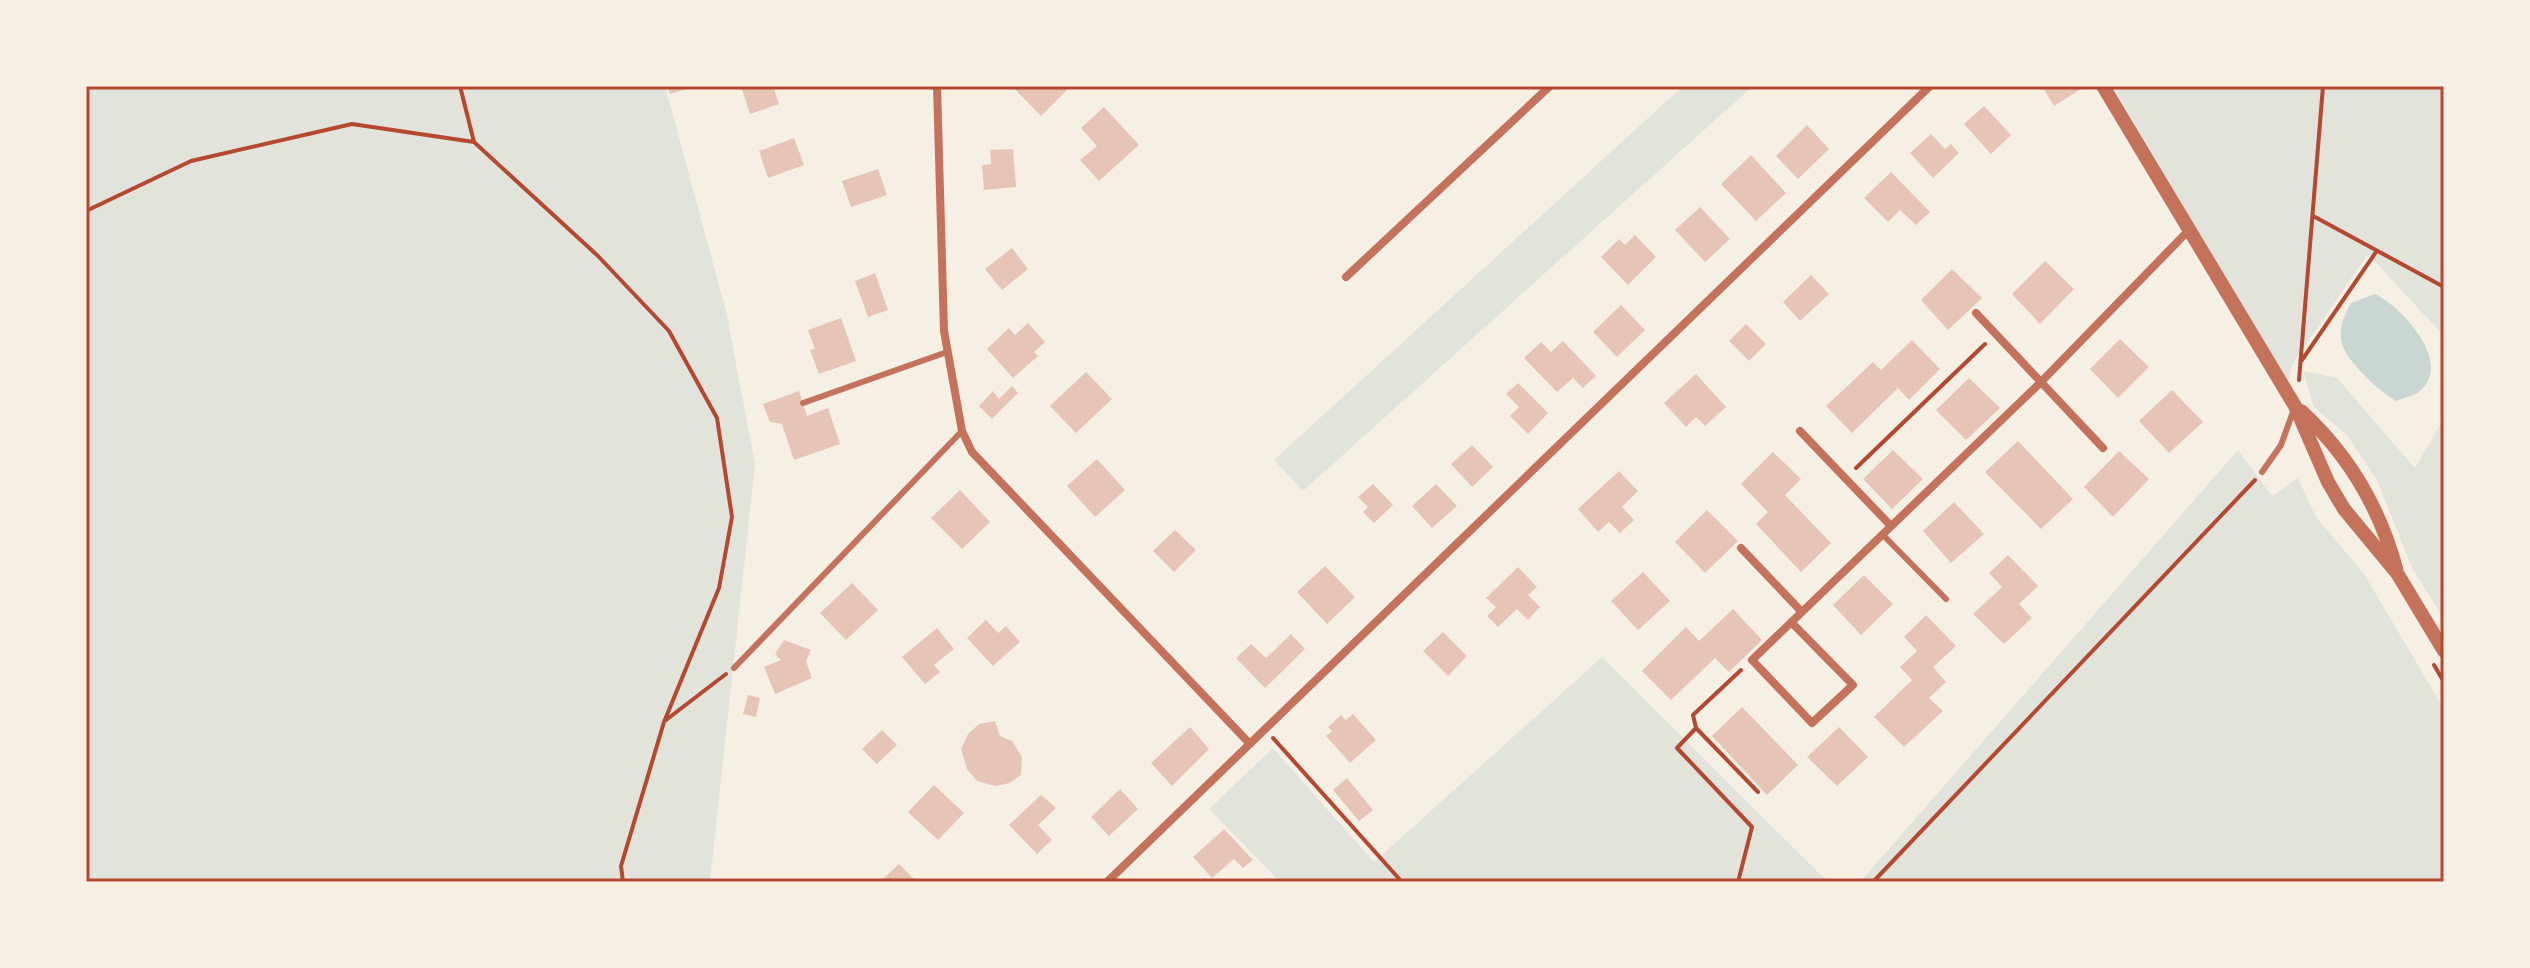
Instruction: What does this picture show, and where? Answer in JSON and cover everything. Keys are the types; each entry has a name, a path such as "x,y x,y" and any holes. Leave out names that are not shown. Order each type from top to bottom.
{"street":[{"path":"947,86 938,90 947,352 962,431 972,452 1250,744"},
{"path":"1346,277 1550,86"},
{"path":"1107,882 1930,86"},
{"path":"2103,86 2295,406 2328,482 2344,509 2397,573 2444,651"},
{"path":"1791,622 1853,685 1812,723 1752,660 1800,610 2040,383 2189,230"},
{"path":"1976,313 2103,448"},
{"path":"2295,406 2354,468 2388,538 2397,573"},
{"path":"1800,431 1891,526"},
{"path":"1741,548 1800,610"}],"lane":[{"path":"803,403 947,352"},
{"path":"2262,472 2281,445 2295,406"},
{"path":"734,668 962,431"},
{"path":"1882,534 1946,599"}],"path":[{"path":"460,86 474,142 598,256 669,331 717,418 732,517 719,588 664,722 621,866 623,882"},
{"path":"2298,386 2315,217 2323,86"},
{"path":"86,211 191,161 352,124 474,142"},
{"path":"2315,217 2444,287"},
{"path":"2301,362 2377,251"},
{"path":"1845,478 1995,334"},
{"path":"1873,882 2262,472"},
{"path":"1752,660 1693,715 1696,728 1758,792"},
{"path":"664,722 734,668"},
{"path":"1696,728 1677,748 1752,827 1738,882"},
{"path":"1266,730 1402,882"}],"shaded area":[{"path":"86,86 665,86 726,311 755,464 710,882 86,882"},
{"path":"1683,86 1753,86 1303,491 1274,460"},
{"path":"2113,86 2444,86 2444,336 2368,254 2292,365 2288,383"},
{"path":"2375,294 2410,323 2428,351 2431,366 2429,379 2420,391 2396,401 2355,365 2341,339 2342,325 2351,303"},
{"path":"2303,371 2337,378 2415,468 2444,418 2444,619 2412,568 2377,480 2347,435 2314,407"},
{"path":"2238,450 2272,496 2298,478 2316,517 2364,574 2444,709 2444,882 1860,882"},
{"path":"1602,657 1828,882 1280,882 1209,809 1273,748 1374,862"}],"building":[{"path":"667,86 693,86 693,87 670,94"},
{"path":"741,86 773,86 779,104 750,114"},
{"path":"1012,86 1062,86 1067,90 1041,116"},
{"path":"2042,86 2079,86 2081,89 2054,106"},
{"path":"1984,106 2011,135 1991,154 1964,124"},
{"path":"1104,107 1139,145 1099,181 1080,160 1097,146 1081,128"},
{"path":"1807,125 1829,149 1798,179 1776,156"},
{"path":"1931,134 1945,149 1951,144 1959,153 1933,178 1910,153"},
{"path":"794,138 804,165 768,178 759,151"},
{"path":"1013,149 1016,187 984,190 982,165 991,164 990,150"},
{"path":"1751,155 1786,193 1756,221 1721,184"},
{"path":"878,169 887,195 851,207 842,181"},
{"path":"1891,172 1930,212 1916,225 1900,210 1888,222 1864,198"},
{"path":"1700,207 1730,239 1705,262 1675,230"},
{"path":"1635,235 1656,257 1628,285 1601,257 1619,239 1625,245"},
{"path":"1012,248 1028,269 1002,290 985,269"},
{"path":"2045,261 2074,289 2040,324 2012,294"},
{"path":"1952,269 1982,298 1948,330 1921,300"},
{"path":"875,273 888,310 868,317 855,281"},
{"path":"1811,275 1829,294 1800,321 1783,302"},
{"path":"1621,305 1645,330 1617,357 1593,332"},
{"path":"841,318 856,361 819,374 810,350 815,349 808,330"},
{"path":"1028,323 1045,342 1034,352 1038,356 1013,378 987,349 1009,328 1015,335"},
{"path":"1746,324 1766,344 1749,361 1729,341"},
{"path":"2120,339 2149,367 2118,398 2090,369"},
{"path":"1912,340 1940,369 1909,400 1898,388 1852,433 1826,406 1873,362 1881,370"},
{"path":"1563,341 1596,376 1583,388 1573,378 1557,392 1524,358 1541,342 1551,352"},
{"path":"1086,372 1112,399 1076,433 1050,406"},
{"path":"1696,374 1726,407 1705,426 1696,417 1686,427 1664,403"},
{"path":"1969,378 2000,408 1966,440 1936,410"},
{"path":"1518,383 1548,413 1528,434 1510,416 1519,407 1506,394"},
{"path":"1012,386 1018,393 992,419 979,406 993,391 999,399"},
{"path":"2172,390 2203,422 2169,453 2139,421"},
{"path":"799,391 807,416 828,408 840,444 794,460 782,424 770,422 763,404"},
{"path":"2018,441 2073,499 2041,529 1985,472"},
{"path":"1472,445 1493,467 1472,487 1451,464"},
{"path":"1893,450 1923,479 1892,509 1863,479"},
{"path":"2119,451 2149,479 2113,517 2084,487"},
{"path":"1773,452 1801,479 1785,495 1831,543 1801,572 1756,524 1768,512 1741,484"},
{"path":"1097,459 1125,490 1095,517 1067,486"},
{"path":"1619,471 1638,491 1622,507 1634,520 1620,533 1609,522 1598,532 1578,509"},
{"path":"1373,484 1393,505 1374,523 1363,512 1368,507 1358,497"},
{"path":"1436,484 1457,506 1432,528 1412,506"},
{"path":"960,490 990,522 962,549 931,518"},
{"path":"1954,502 1984,534 1951,563 1923,531"},
{"path":"1707,510 1738,541 1705,573 1675,542"},
{"path":"1175,530 1196,550 1174,572 1153,551"},
{"path":"2008,555 2038,586 2019,604 2032,618 2004,644 1973,614 2002,587 1989,573"},
{"path":"1325,566 1355,597 1327,624 1297,592"},
{"path":"1518,567 1537,587 1528,595 1540,607 1528,620 1517,609 1498,627 1487,616 1496,607 1486,598"},
{"path":"1643,572 1670,601 1638,630 1611,601"},
{"path":"1864,575 1893,604 1861,635 1833,605"},
{"path":"852,583 878,610 846,640 820,613"},
{"path":"1733,609 1762,640 1729,672 1715,658 1671,700 1642,671 1686,627 1699,641"},
{"path":"1926,615 1956,646 1933,667 1946,682 1929,698 1943,711 1904,747 1874,717 1912,680 1900,667 1917,651 1904,637"},
{"path":"986,620 998,633 1006,626 1020,642 993,666 967,638"},
{"path":"937,628 954,649 934,665 940,672 925,684 902,657"},
{"path":"1443,632 1467,656 1448,676 1423,651"},
{"path":"1291,634 1305,649 1265,688 1236,658 1251,644 1266,658"},
{"path":"784,640 811,650 806,661 812,678 775,694 764,667 781,660 775,654"},
{"path":"748,695 760,698 756,717 743,714"},
{"path":"1742,707 1798,765 1767,795 1712,736"},
{"path":"1353,714 1376,740 1350,763 1326,736 1332,731 1328,727 1341,715 1346,720"},
{"path":"995,721 1000,736 1012,741 1022,757 1021,775 1010,783 995,786 977,781 967,769 961,749 968,734 979,724"},
{"path":"1190,727 1209,749 1172,786 1151,763"},
{"path":"1839,727 1868,757 1837,786 1807,757"},
{"path":"882,730 897,745 877,764 862,749"},
{"path":"1347,778 1373,810 1359,821 1333,790"},
{"path":"934,785 964,813 938,840 908,812"},
{"path":"1120,789 1138,809 1109,836 1091,817"},
{"path":"1041,795 1056,808 1038,825 1052,840 1037,854 1009,825"},
{"path":"1224,829 1253,860 1243,868 1234,859 1212,878 1193,857"},
{"path":"899,864 917,882 880,882"}]}
